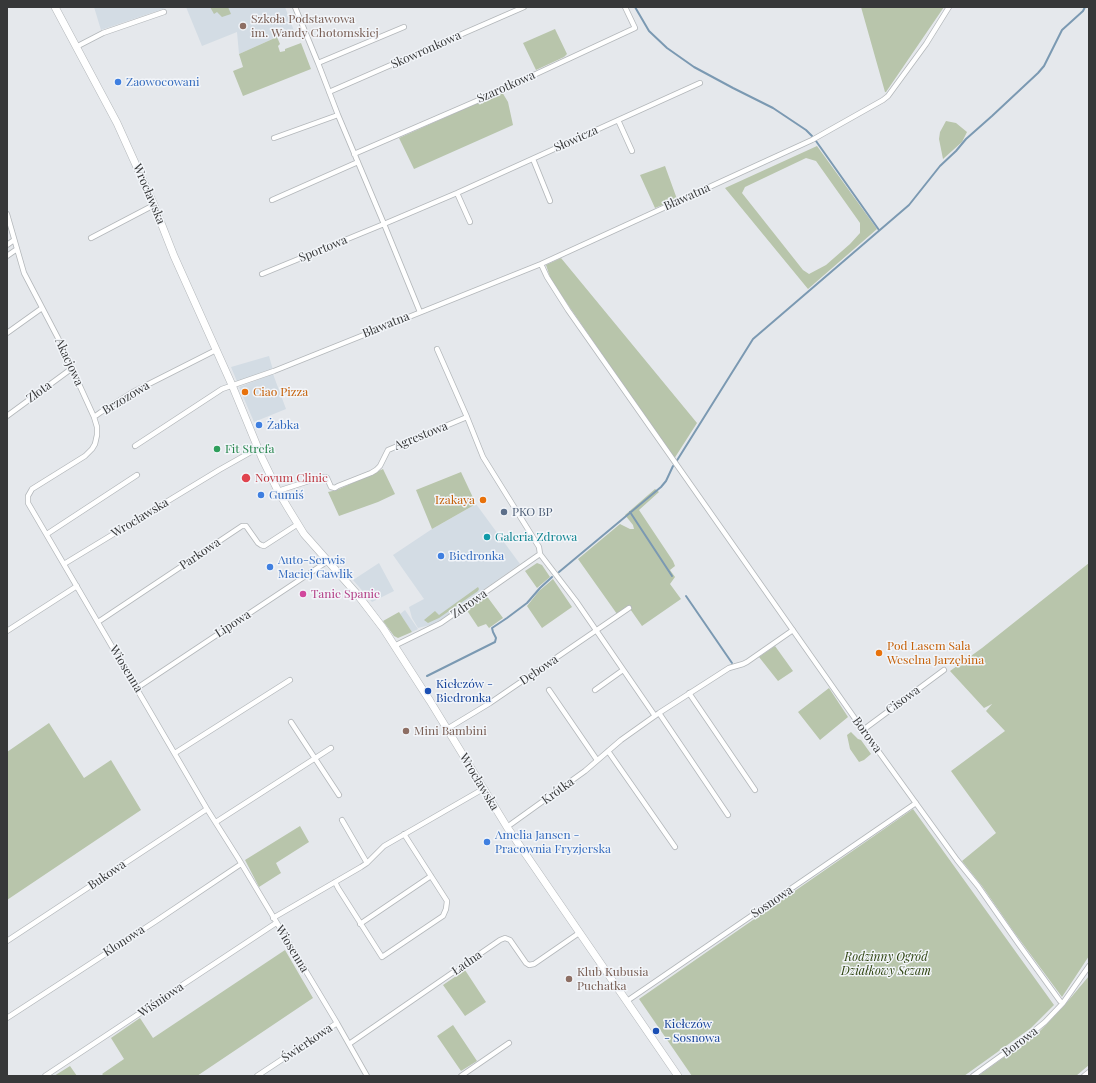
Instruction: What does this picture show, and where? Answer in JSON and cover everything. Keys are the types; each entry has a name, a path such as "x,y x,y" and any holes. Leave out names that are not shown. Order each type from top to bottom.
{"street":[{"name":"Wrocławska","path":"55,7 117,123 154,205 176,262 278,491 311,542 348,582 370,610 447,729 507,827 678,1076"},
{"path":"294,7 420,312"},
{"name":"Skowronkowa","path":"329,92 524,7"},
{"name":"Szarotkowa","path":"354,154 495,93 635,28 625,7"},
{"name":"Bławatna","path":"232,385 274,371 541,264 812,140 888,96 926,44 949,7"},
{"path":"76,47 102,33 164,12"},
{"path":"318,63 404,27"},
{"name":"Słowicza","path":"384,224 457,194 533,158 700,84"},
{"path":"274,138 338,115"},
{"path":"618,120 632,151"},
{"path":"533,158 550,201"},
{"path":"272,200 358,162"},
{"path":"457,194 470,222"},
{"path":"91,238 154,205"},
{"name":"Akacjowa","path":"7,214 24,273 58,338 94,417"},
{"name":"Sportowa","path":"262,274 384,224"},
{"path":"7,245 14,240"},
{"path":"7,256 17,249"},
{"name":"Borowa","path":"541,264 547,277 568,310 863,730 1022,950 1063,1003"},
{"path":"7,333 42,308"},
{"path":"438,349 483,457 539,547 540,554 597,630 655,716"},
{"name":"Brzozowa","path":"28,496 32,489 86,456 92,449 97,435 97,427 94,417 133,392 216,350"},
{"name":"Złota","path":"7,416 71,369"},
{"path":"135,446 222,389 232,385"},
{"name":"Agrestowa","path":"278,491 321,477 327,478 331,487 335,488 376,470 380,466 388,450 467,417"},
{"name":"Wrocławska","path":"64,564 258,448"},
{"path":"47,534 137,475"},
{"name":"Wiosenna","path":"28,496 28,503 42,528 47,534 207,808 337,1023 367,1076"},
{"name":"Parkowa","path":"98,622 242,526 246,526 258,543 264,546 298,524"},
{"name":"Zdrowa","path":"394,646 441,623 540,554"},
{"name":"Lipowa","path":"137,688 328,561"},
{"path":"7,631 76,586"},
{"name":"Dębowa","path":"447,729 490,703 629,608"},
{"name":"Krótka","path":"507,827 552,795 660,712 729,668 747,662 793,630"},
{"path":"595,690 623,670"},
{"name":"Cisowa","path":"863,730 944,670"},
{"path":"175,753 290,680"},
{"path":"549,690 597,760"},
{"path":"689,693 755,790"},
{"path":"660,712 728,815"},
{"path":"292,722 339,795"},
{"path":"216,822 331,748"},
{"path":"608,751 675,847"},
{"path":"273,918 367,863 384,846 483,789"},
{"name":"Sosnowa","path":"627,1001 916,803"},
{"name":"Bukowa","path":"7,941 207,808"},
{"path":"342,820 367,863"},
{"path":"335,882 382,957 443,916 447,901 404,834"},
{"name":"Klonowa","path":"7,1018 241,864"},
{"path":"360,924 431,876"},
{"name":"Wiśniowa","path":"45,1076 276,923"},
{"name":"Ładna","path":"349,1044 500,940 505,938 510,940 529,965 534,964 579,933"},
{"name":"Borowa","path":"972,1076 1039,1027 1063,1003 1089,966"},
{"name":"Świerkowa","path":"258,1076 337,1023"},
{"path":"461,1076 509,1043"},
{"path":"1084,1076 1089,1072"}],"shaded area":[{"path":"94,7 169,7 101,30"},
{"name":"Szkoła Podstawowa im. Wandy Chotomskiej","path":"186,7 285,7 294,31 239,54 237,32 202,46"},
{"path":"269,356 273,370 238,384 231,367"},
{"path":"273,374 286,409 254,422 239,387"},
{"path":"476,504 520,564 442,619 430,625 418,628 412,618 409,607 424,599 393,555 432,529"},
{"path":"379,563 394,591 372,602 353,580"},
{"path":"405,610 418,629 412,632 400,614"}],"green space":[{"path":"210,7 228,7 231,14 222,17 217,12 214,14"},
{"path":"861,7 944,7 886,92 885,92"},
{"path":"555,29 567,54 564,57 536,70 523,43"},
{"path":"277,37 280,44 278,46 280,52 301,43 311,69 243,96 233,71 243,67 239,54"},
{"path":"502,92 508,102 513,125 414,169 399,138"},
{"path":"946,121 956,123 967,132 962,142 943,159 939,139 940,132"},
{"path":"817,146 877,229 808,289 725,188","holes":["806,158 816,161 860,223 860,233 826,265 809,274 803,270 742,193 745,187"]},
{"path":"665,166 677,199 655,208 640,175"},
{"path":"561,258 697,423 674,459 551,280 546,265"},
{"path":"383,469 395,494 378,502 339,516 328,492 337,490"},
{"path":"461,472 476,504 432,529 416,490"},
{"path":"655,489 659,492 639,510 673,561 675,566 670,570 675,577 670,584 681,599 642,626 628,606 617,614 578,559 620,524 630,529 634,529 633,525 625,515"},
{"path":"537,563 542,565 550,577 537,588 525,571"},
{"path":"1089,563 1089,956 1062,997 982,886 962,861 996,833 951,771 1005,731 986,711 992,704 984,708 950,671 982,648"},
{"path":"553,579 572,607 542,628 527,606 539,591"},
{"path":"478,587 478,591 439,618 428,623 424,620 435,611 439,615"},
{"path":"486,595 503,618 489,628 486,624 478,627 466,609"},
{"path":"399,612 412,632 398,638 394,636 383,621"},
{"path":"775,646 793,671 778,681 759,657"},
{"path":"829,688 848,717 820,740 798,712"},
{"path":"49,723 84,778 111,760 141,810 7,900 7,752"},
{"path":"851,732 861,740 871,754 859,762 850,749 847,735"},
{"name":"Rodzinny Ogród Działkowy Sezam","path":"913,809 1054,1005 1031,1028 964,1076 692,1076 639,999"},
{"path":"300,826 309,842 276,863 281,873 259,887 245,860"},
{"path":"285,950 313,998 197,1076 104,1076 102,1074 124,1059 111,1038 140,1018 153,1038"},
{"path":"465,970 486,1002 465,1016 443,985"},
{"path":"1089,976 1089,1065 1076,1076 978,1076 1039,1032 1063,1007"},
{"path":"453,1025 477,1061 461,1071 437,1036"},
{"path":"70,1066 77,1076 54,1076"}],"waterway":[{"path":"635,7 649,31 667,48 694,67 773,108 806,130 812,136"},
{"path":"676,462 753,339 909,205 940,166 966,139 1038,73 1044,66 1062,30 1083,11 1085,7"},
{"path":"816,141 879,230"},
{"path":"559,572 661,487 666,481 673,466"},
{"path":"630,512 672,576"},
{"path":"427,676 495,642 496,638 492,628 527,603 552,577"},
{"path":"686,596 732,663"}],"place":[{"name":"Szkoła Podstawowa im. Wandy Chotomskiej","path":"243,26"},
{"name":"Zaowocowani","path":"118,82"},
{"name":"Ciao Pizza","path":"245,392"},
{"name":"Żabka","path":"259,425"},
{"name":"Fit Strefa","path":"217,449"},
{"name":"Novum Clinic","path":"246,478"},
{"name":"Gumiś","path":"261,495"},
{"name":"Izakaya","path":"483,500"},
{"name":"PKO BP","path":"504,512"},
{"name":"Galeria Zdrowa","path":"487,537"},
{"name":"Biedronka","path":"441,556"},
{"name":"Auto-Serwis Maciej Gawlik","path":"270,567"},
{"name":"Tanie Spanie","path":"303,594"},
{"name":"Pod Lasem Sala Weselna Jarzębina","path":"879,653"},
{"name":"Kiełczów - Biedronka","path":"428,691"},
{"name":"Mini Bambini","path":"406,731"},
{"name":"Amelia Jansen - Pracownia Fryzjerska","path":"487,842"},
{"name":"Klub Kubusia Puchatka","path":"569,979"},
{"name":"Kiełczów - Sosnowa","path":"656,1031"}]}
